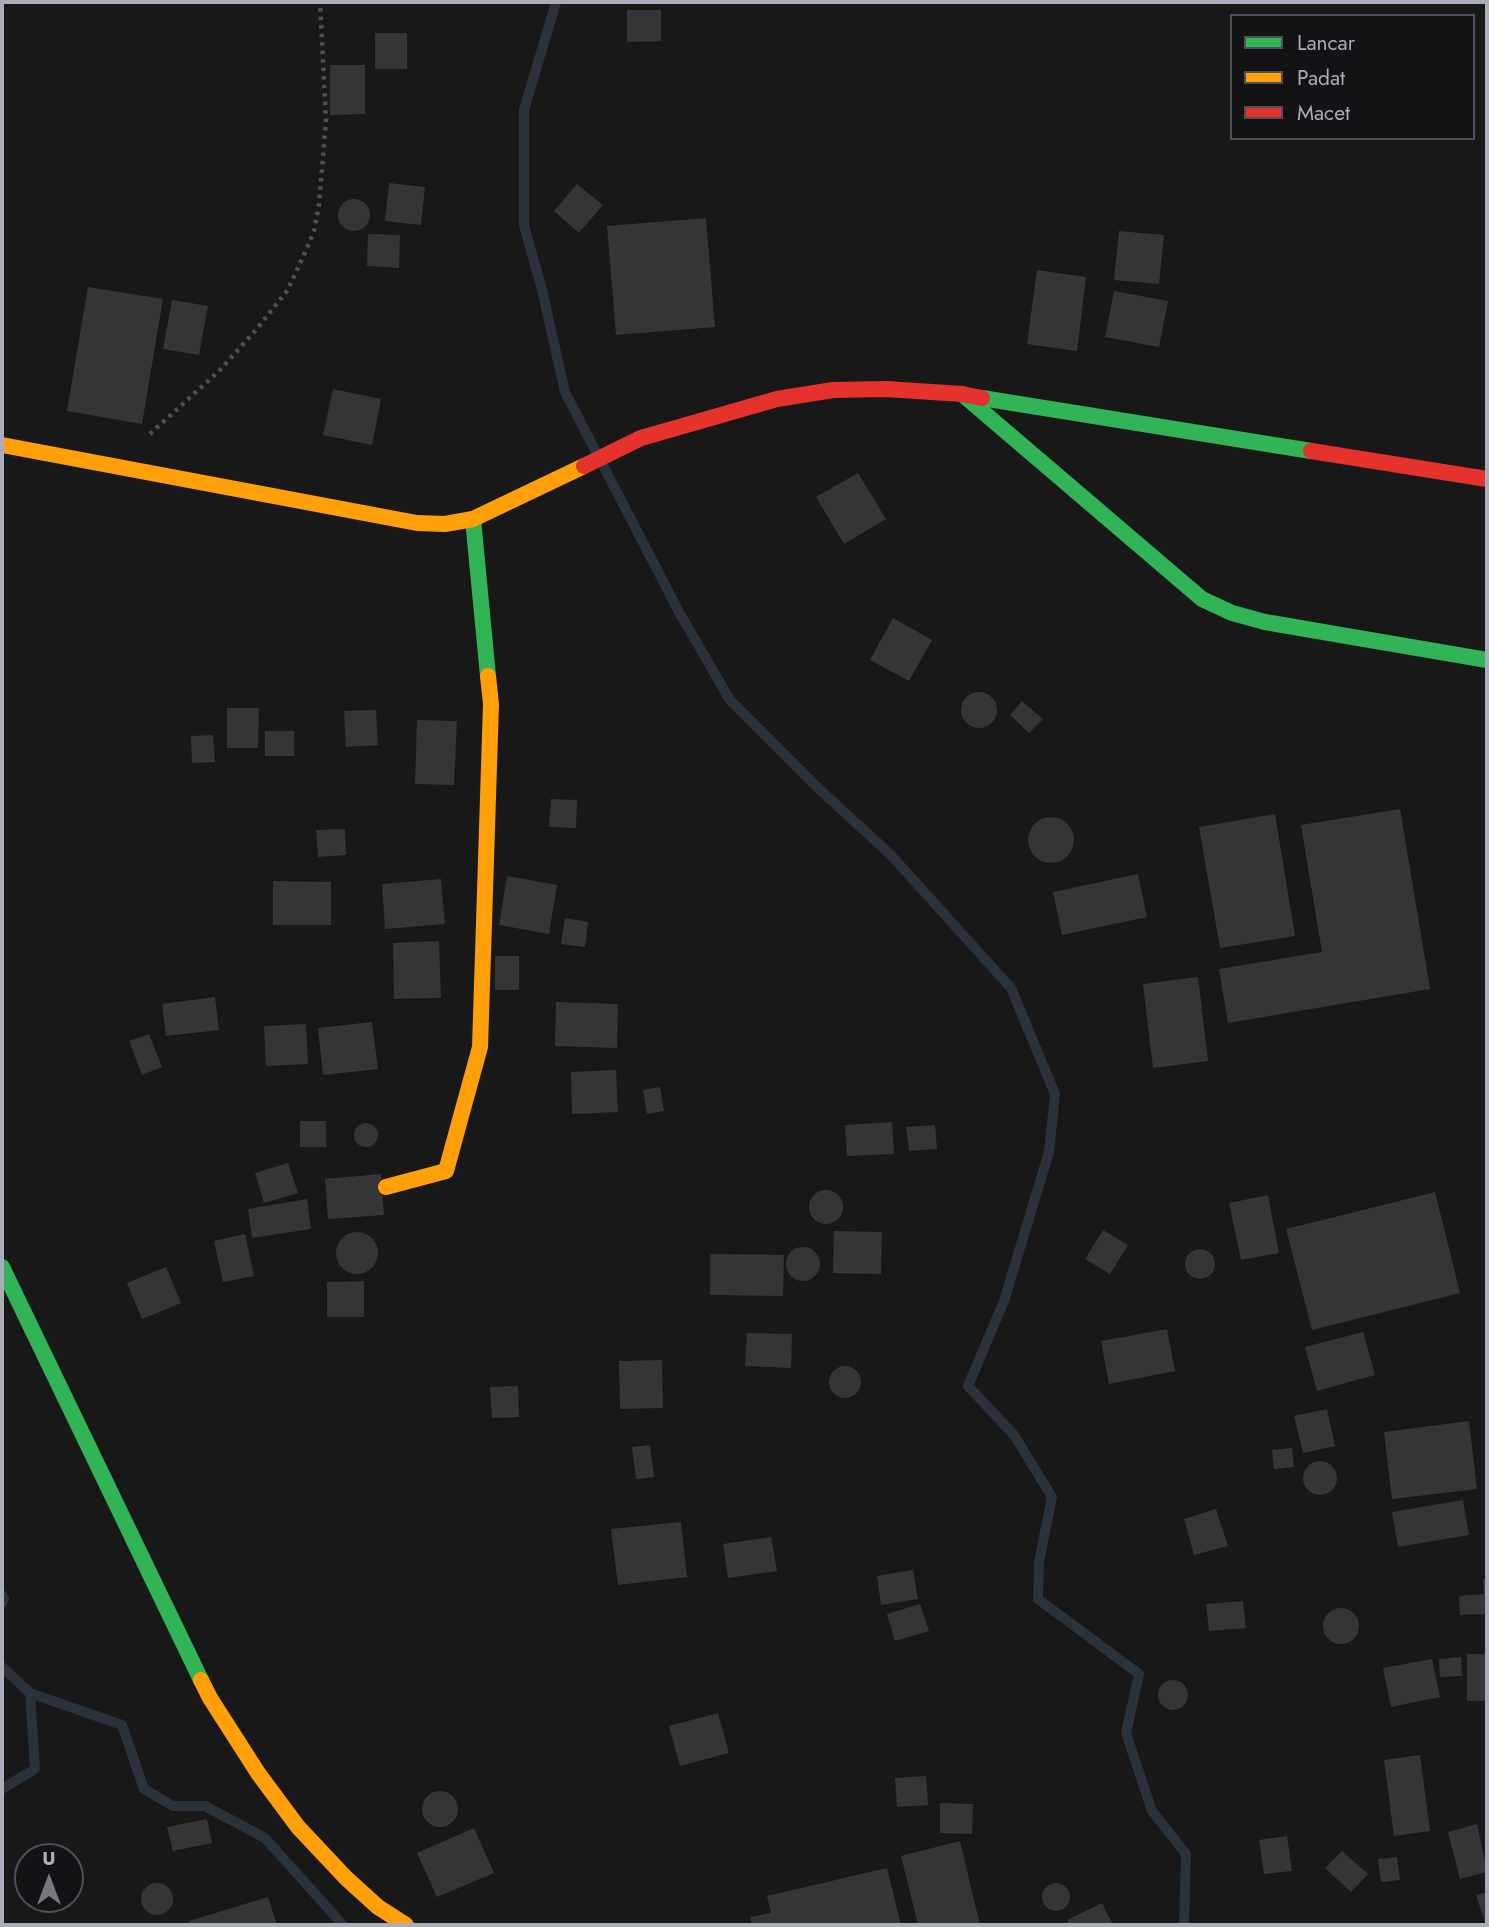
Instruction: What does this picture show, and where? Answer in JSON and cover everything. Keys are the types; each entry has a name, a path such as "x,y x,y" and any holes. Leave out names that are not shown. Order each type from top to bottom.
{"main road":[{"path":"2,445 417,523 445,524 472,519 641,438 777,399 832,390 886,389 962,394 1487,479"},
{"path":"962,394 1202,599 1232,613 1265,622 1487,660"},
{"path":"386,1187 446,1171 480,1047 491,704 472,519"},
{"path":"2,1267 210,1698 258,1773 298,1827 370,1900 406,1925"}],"path":[{"path":"116,466 219,371 255,331 287,291 304,255 314,231 319,205 326,120 320,2"}],"building":[{"path":"627,10 661,10 661,41 627,42"},
{"path":"375,33 407,33 407,69 375,69"},
{"path":"330,65 365,65 365,114 330,115"},
{"path":"389,183 425,187 421,225 385,221"},
{"path":"577,184 603,205 579,233 554,211"},
{"path":"354,199 365,204 370,215 365,226 354,231 343,226 338,215 343,204"},
{"path":"706,218 715,327 616,335 607,226"},
{"path":"1119,231 1164,235 1159,284 1114,280"},
{"path":"368,234 400,235 399,268 367,266"},
{"path":"1037,270 1086,277 1077,351 1027,344"},
{"path":"88,287 163,299 142,424 67,411"},
{"path":"1114,291 1168,301 1159,347 1105,337"},
{"path":"172,300 208,306 199,355 163,349"},
{"path":"333,389 381,399 372,445 323,435"},
{"path":"858,473 886,519 844,544 816,497"},
{"path":"893,618 932,640 909,681 870,660"},
{"path":"979,692 992,697 997,710 992,723 979,728 966,723 961,710 966,697"},
{"path":"1022,701 1043,719 1029,733 1010,715"},
{"path":"227,708 259,708 258,748 227,748"},
{"path":"376,710 378,745 346,747 344,711"},
{"path":"417,720 457,721 454,785 415,784"},
{"path":"265,731 294,731 294,756 265,756"},
{"path":"213,735 215,762 192,763 191,736"},
{"path":"551,799 577,800 576,828 549,827"},
{"path":"1400,809 1430,989 1228,1023 1219,969 1322,952 1301,825"},
{"path":"1275,814 1295,936 1220,948 1199,827"},
{"path":"1051,817 1067,824 1074,840 1067,856 1051,863 1035,856 1028,840 1035,824"},
{"path":"345,829 346,855 318,857 316,830"},
{"path":"1138,874 1147,917 1062,935 1053,892"},
{"path":"507,876 557,885 549,934 499,925"},
{"path":"441,879 445,924 385,929 382,884"},
{"path":"273,881 331,882 331,925 273,925"},
{"path":"565,918 588,922 585,947 561,944"},
{"path":"439,941 441,998 394,999 393,943"},
{"path":"495,956 519,956 519,990 495,990"},
{"path":"1198,977 1208,1061 1153,1068 1143,984"},
{"path":"215,997 219,1030 166,1036 162,1004"},
{"path":"556,1002 618,1004 617,1048 555,1046"},
{"path":"372,1022 378,1069 323,1075 318,1028"},
{"path":"306,1024 308,1064 266,1066 264,1026"},
{"path":"149,1034 162,1067 142,1075 129,1041"},
{"path":"616,1070 618,1112 572,1114 571,1072"},
{"path":"660,1087 664,1111 647,1114 643,1090"},
{"path":"300,1121 326,1121 326,1147 300,1147"},
{"path":"892,1122 894,1154 847,1156 845,1125"},
{"path":"366,1123 375,1126 378,1135 375,1144 366,1147 357,1144 354,1135 357,1126"},
{"path":"935,1125 937,1149 909,1151 906,1127"},
{"path":"288,1163 298,1193 264,1203 255,1173"},
{"path":"381,1174 384,1215 328,1219 325,1179"},
{"path":"826,1190 838,1195 843,1207 838,1219 826,1224 814,1219 809,1207 814,1195"},
{"path":"1435,1192 1460,1293 1312,1330 1286,1229"},
{"path":"1268,1195 1279,1253 1241,1260 1229,1203"},
{"path":"307,1199 311,1229 252,1238 248,1209"},
{"path":"1103,1230 1128,1245 1110,1274 1085,1259"},
{"path":"834,1231 882,1232 881,1274 833,1273"},
{"path":"357,1232 372,1238 378,1253 372,1268 357,1274 342,1268 336,1253 342,1238"},
{"path":"245,1234 254,1276 223,1282 214,1241"},
{"path":"803,1247 815,1252 820,1264 815,1276 803,1281 791,1276 786,1264 791,1252"},
{"path":"1200,1249 1206,1250 1214,1258 1214,1270 1206,1278 1200,1279 1194,1278 1186,1270 1185,1264 1186,1258 1194,1250"},
{"path":"710,1254 784,1255 783,1296 710,1295"},
{"path":"166,1267 181,1303 142,1319 127,1283"},
{"path":"364,1281 364,1317 327,1317 327,1282"},
{"path":"1167,1329 1175,1371 1109,1384 1101,1341"},
{"path":"1363,1332 1375,1375 1317,1391 1305,1347"},
{"path":"747,1333 792,1334 791,1368 745,1366"},
{"path":"662,1360 663,1408 620,1409 619,1361"},
{"path":"845,1366 857,1370 861,1382 857,1394 845,1398 833,1394 829,1382 833,1370"},
{"path":"518,1386 519,1417 492,1418 490,1387"},
{"path":"1327,1409 1335,1446 1303,1453 1294,1416"},
{"path":"1469,1421 1477,1489 1392,1499 1384,1432"},
{"path":"650,1445 654,1477 636,1479 632,1447"},
{"path":"1292,1448 1294,1467 1274,1469 1272,1450"},
{"path":"1320,1461 1332,1466 1337,1478 1332,1490 1320,1495 1308,1490 1303,1478 1308,1466"},
{"path":"1463,1500 1469,1535 1398,1547 1392,1512"},
{"path":"1216,1509 1228,1546 1194,1555 1184,1519"},
{"path":"681,1522 687,1577 618,1585 611,1529"},
{"path":"771,1537 777,1571 728,1578 723,1544"},
{"path":"913,1570 918,1599 881,1605 877,1576"},
{"path":"1487,1578 1487,1614 1460,1615 1459,1596 1484,1594 1483,1579"},
{"path":"1243,1601 1246,1628 1209,1631 1206,1604"},
{"path":"920,1604 929,1631 895,1641 887,1614"},
{"path":"1341,1608 1354,1613 1359,1626 1354,1639 1341,1644 1328,1639 1323,1626 1328,1613"},
{"path":"1467,1654 1487,1654 1487,1701 1467,1701"},
{"path":"1461,1657 1462,1676 1440,1677 1439,1659"},
{"path":"1432,1659 1440,1697 1391,1707 1383,1668"},
{"path":"1173,1680 1184,1684 1188,1695 1184,1706 1173,1710 1162,1706 1158,1695 1162,1684"},
{"path":"718,1713 729,1753 680,1766 669,1726"},
{"path":"1420,1755 1430,1831 1394,1836 1384,1760"},
{"path":"926,1776 928,1805 897,1807 895,1778"},
{"path":"440,1791 453,1796 458,1809 453,1822 440,1827 427,1822 422,1809 427,1796"},
{"path":"940,1803 973,1804 972,1834 940,1833"},
{"path":"207,1819 212,1843 173,1851 167,1827"},
{"path":"1477,1824 1487,1872 1460,1879 1448,1832"},
{"path":"474,1828 494,1873 437,1897 417,1853"},
{"path":"1287,1836 1292,1871 1264,1874 1259,1840"},
{"path":"960,1841 980,1925 918,1925 901,1856"},
{"path":"1342,1851 1368,1874 1351,1892 1325,1868"},
{"path":"1397,1857 1400,1880 1381,1882 1378,1859"},
{"path":"887,1868 901,1925 752,1925 750,1917 771,1913 767,1896"},
{"path":"157,1883 168,1888 173,1899 168,1910 157,1915 146,1910 141,1899 146,1888"},
{"path":"1056,1883 1066,1887 1070,1897 1066,1907 1056,1911 1046,1907 1042,1897 1046,1887"},
{"path":"1487,1892 1487,1925 1486,1925 1476,1895"},
{"path":"268,1897 277,1925 190,1925 189,1921"},
{"path":"1102,1903 1113,1925 1070,1925 1067,1920"}],"waterway":[{"path":"556,2 524,110 524,225 565,392 679,612 730,700 819,789 890,854 1011,988 1055,1094 1049,1152 1004,1301 968,1386 1014,1435 1052,1497 1039,1562 1038,1599 1139,1674 1126,1733 1152,1811 1186,1854 1184,1925"},
{"path":"2,1595 2,1603"},
{"path":"2,1667 30,1693 35,1769 2,1789"},
{"path":"30,1693 122,1725 144,1789 173,1806 205,1806 265,1838 343,1925"}],"traffic: fast":[{"path":"962,394 1202,599 1232,613 1265,622 1487,660"},
{"path":"982,398 1311,451"},
{"path":"473,519 488,676"},
{"path":"2,1267 201,1680"}],"traffic: slow":[{"path":"2,445 417,523 445,524 473,519 584,466"},
{"path":"386,1187 446,1171 480,1047 491,704 488,676"},
{"path":"201,1680 258,1773 298,1827 346,1878 378,1907 406,1925"}],"traffic: jam":[{"path":"584,466 641,438 777,399 833,390 886,389 962,394 982,398"},
{"path":"1311,451 1487,479"}]}
